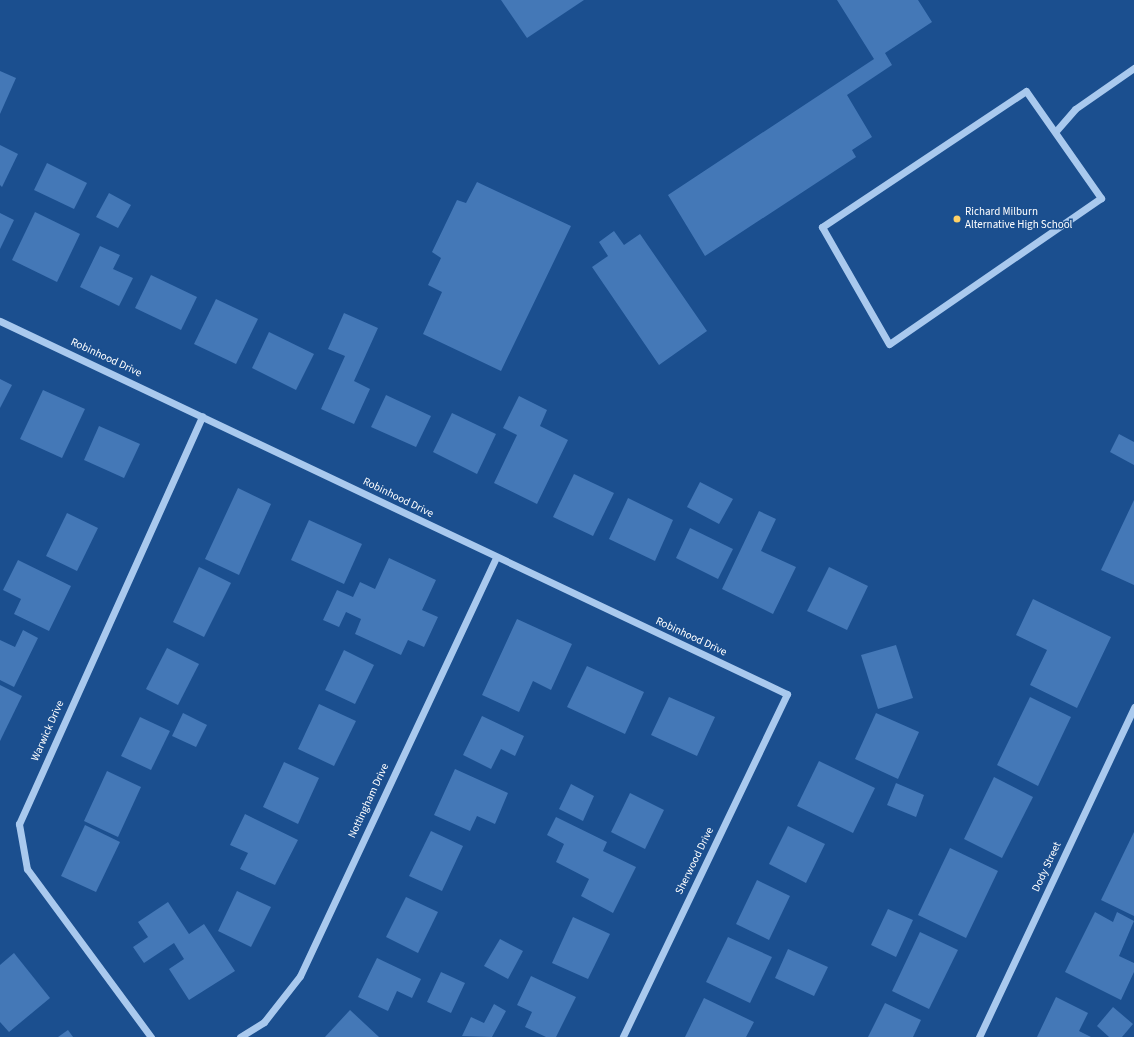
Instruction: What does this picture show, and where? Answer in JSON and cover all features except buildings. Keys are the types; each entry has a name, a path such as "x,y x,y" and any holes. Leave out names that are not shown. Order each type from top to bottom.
{"street":[{"path":"1056,131 1075,109 1134,68"},
{"path":"1026,91 1056,131 1101,198 889,344 822,227 1026,91"},
{"name":"Robinhood Drive","path":"0,321 202,416 496,558 787,694"},
{"name":"Warwick Drive","path":"151,1037 27,869 19,824 202,416"},
{"name":"Nottingham Drive","path":"240,1037 264,1022 300,976 496,558"},
{"name":"Sherwood Drive","path":"623,1037 787,694"},
{"name":"Dody Street","path":"979,1037 1134,707"}],"place":[{"name":"Richard Milburn Alternative High School","path":"957,219"}]}
